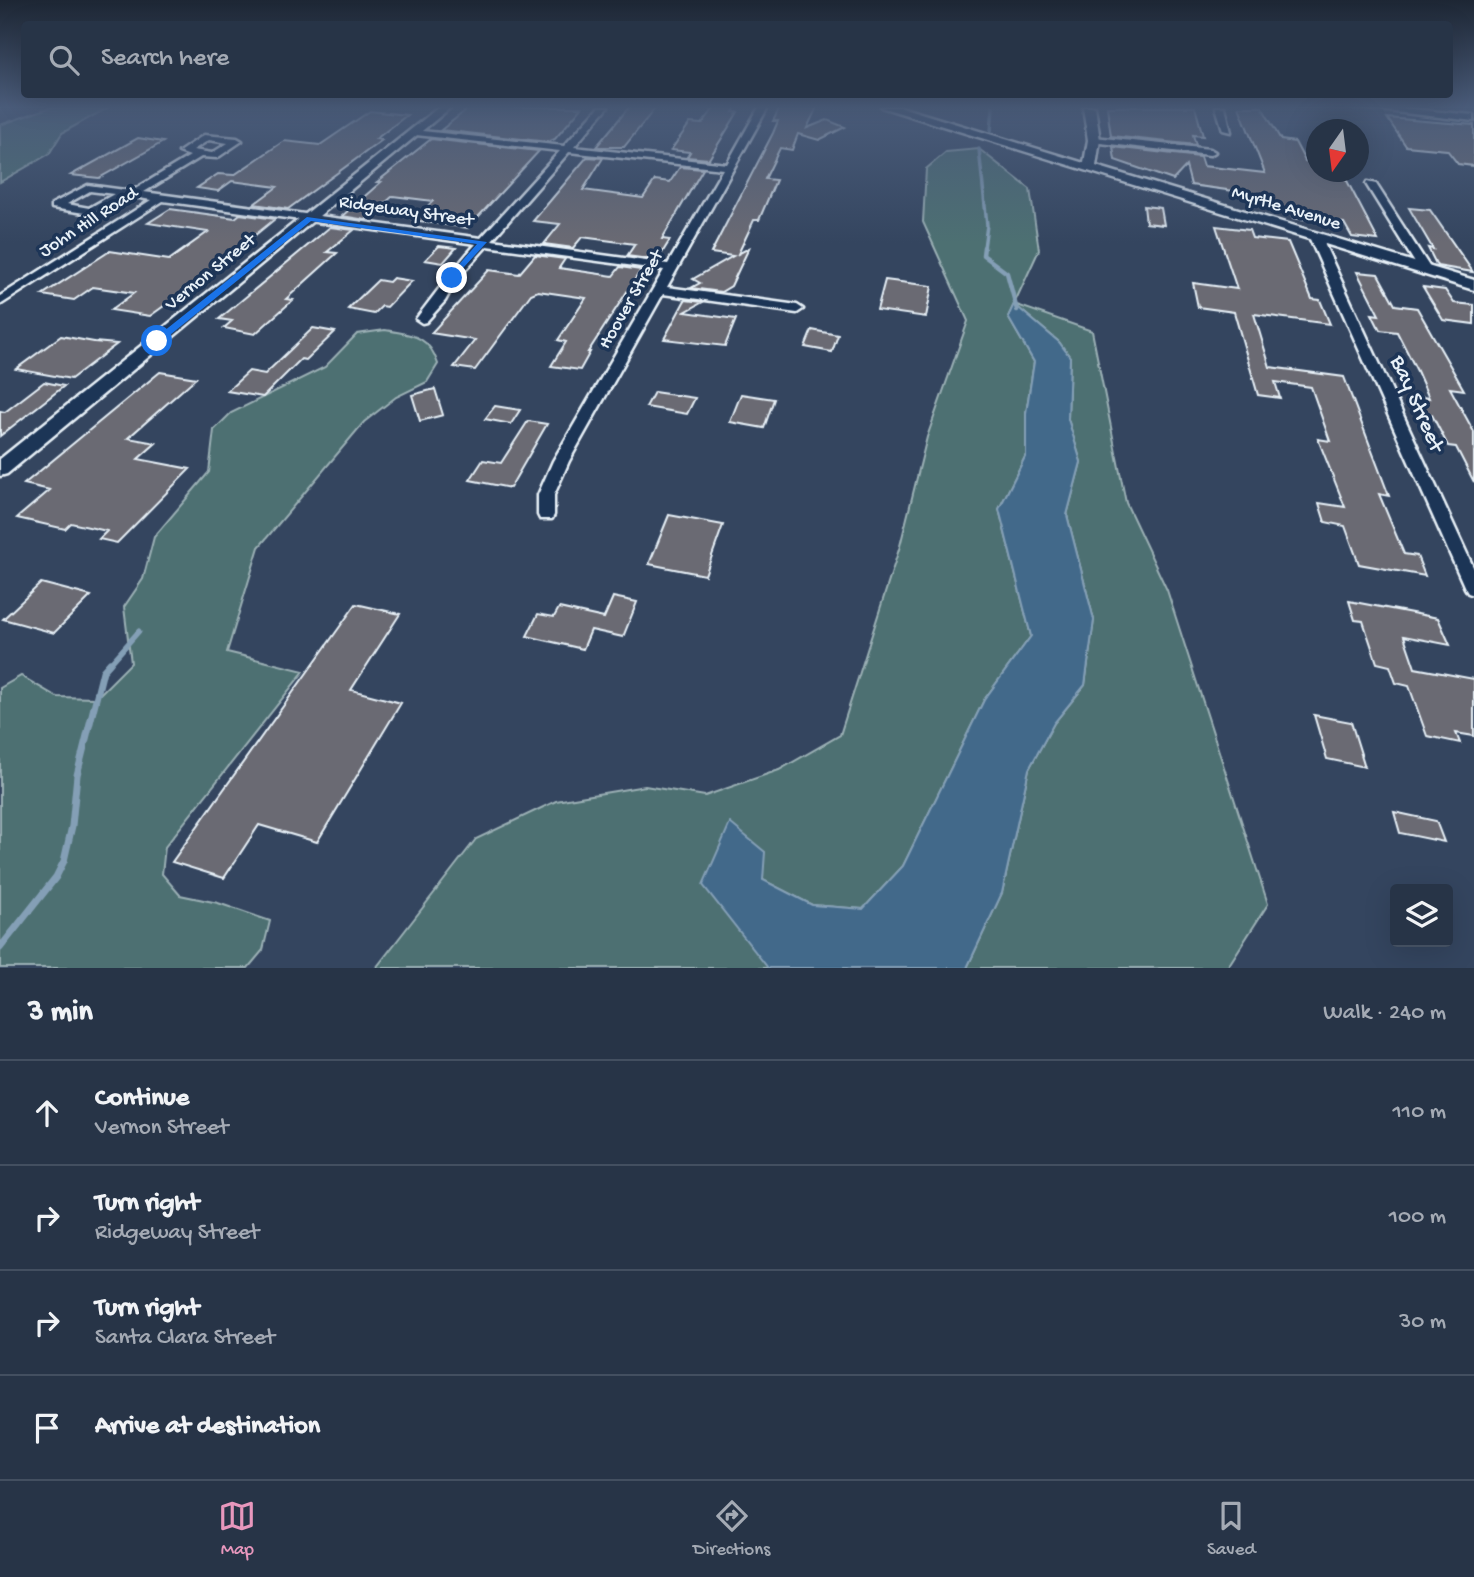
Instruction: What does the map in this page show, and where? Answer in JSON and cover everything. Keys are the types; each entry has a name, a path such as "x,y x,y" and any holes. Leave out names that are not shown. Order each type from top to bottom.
{"main road":[{"name":"Myrtle Avenue","path":"1042,152 1316,239 1474,285"},
{"path":"1090,166 1092,152"}],"street":[{"name":"Vernon Street","path":"0,469 391,152"},
{"path":"422,319 440,298 452,278 564,152"},
{"path":"603,152 729,167"},
{"name":"Hoover Street","path":"546,514 546,495 554,475 738,152"},
{"path":"134,194 199,154"},
{"path":"1371,184 1426,271"},
{"name":"Ridgeway Street","path":"134,194 112,198 91,211 56,206 88,188 134,194 309,219 673,268"},
{"name":"John Hill Road","path":"0,301 161,198"},
{"name":"Bay Street","path":"1316,239 1474,588"},
{"path":"660,290 797,309"}],"green space":[{"path":"0,152 50,152 49,154 0,182"},
{"path":"946,152 983,152 1030,189 1039,250 1008,317 1034,362 1026,413 1026,455 999,509 1031,636 984,700 903,866 863,909 812,905 763,880 730,823 768,968 376,968 476,839 556,801 645,786 705,796 779,770 840,735 900,546 927,437 968,321 923,222 926,169"},
{"path":"1014,304 1092,331 1126,503 1167,590 1268,904 1227,968 967,968 1002,893 1029,769 1054,723 1085,685 1094,620 1067,515 1081,462 1068,419 1070,357 1059,342"},
{"path":"385,330 418,338 430,347 438,364 427,382 396,397 364,422 259,547 227,652 304,671 165,847 162,874 180,895 218,903 270,921 263,950 248,968 0,968 0,688 21,676 57,697 96,698 131,663 124,607 143,579 154,537 209,472 214,430 231,413 325,367 357,334"}],"water":[{"path":"1014,304 1059,342 1070,357 1068,419 1081,462 1067,515 1094,620 1085,685 1054,723 1029,769 1002,893 967,968 768,968 703,885 730,823 765,852 763,880 812,905 863,909 903,866 984,700 1031,636 999,509 1026,455 1026,413 1034,362 1008,317"}],"building":[{"path":"112,152 145,152 99,178 71,175"},
{"path":"268,152 365,152 288,209 254,204 277,187 232,181 218,191 197,188 218,174 234,175"},
{"path":"414,152 538,152 468,228 413,220 433,201 393,196 366,220 342,216 381,182 377,182"},
{"path":"690,152 713,152 709,159 687,157"},
{"path":"763,152 778,152 765,179 776,180 759,220 754,220 738,254 749,248 731,286 721,292 691,288 700,283 693,279 733,256 711,253"},
{"path":"1114,152 1158,152 1200,157 1203,166 1265,173 1257,152 1300,152 1306,161 1306,182 1348,182 1378,240 1352,237 1344,223 1293,218 1291,213 1270,210 1263,195 1191,185 1186,166 1173,180 1115,160"},
{"path":"1449,152 1474,152 1474,166 1458,164"},
{"path":"587,157 603,158 583,190 643,198 655,180 670,182 680,167 703,169 662,239 670,240 662,253 652,252 648,259 627,256 635,244 582,237 573,248 544,244 560,224 533,221"},
{"path":"1144,206 1161,208 1164,225 1146,223"},
{"path":"1409,208 1430,210 1473,272 1437,266 1428,248 1433,249"},
{"path":"170,209 235,218 240,214 275,219 196,283 150,316 111,310 134,293 93,287 74,300 42,295 110,251 169,260 208,232 148,223"},
{"path":"1216,226 1249,230 1252,238 1288,242 1312,299 1320,300 1330,324 1254,314 1270,367 1344,377 1389,496 1379,494 1404,554 1417,556 1425,576 1359,564 1345,526 1325,522 1319,503 1345,507 1318,439 1330,441 1311,387 1275,382 1280,398 1258,395 1234,312 1198,307 1193,283 1237,289"},
{"path":"330,227 354,230 327,252 337,253 286,299 293,300 255,334 224,328 232,321 219,319"},
{"path":"439,246 456,248 443,263 425,260"},
{"path":"535,255 565,259 559,268 613,276 620,267 641,270 588,352 580,370 551,366 566,342 558,340 586,298 538,291 531,294 475,370 454,367 475,340 431,333 489,270 519,274"},
{"path":"1357,272 1378,274 1395,305 1417,308 1464,390 1450,388 1474,432 1474,482 1456,447 1448,446 1432,415 1426,414 1416,396 1429,398 1417,371 1397,332 1380,330 1372,314 1379,315"},
{"path":"393,278 412,281 387,307 382,306 374,314 348,309 378,280 389,282"},
{"path":"885,280 932,286 926,317 877,310"},
{"path":"1423,287 1445,290 1454,303 1474,305 1474,324 1443,320"},
{"path":"685,300 703,302 685,312 736,319 725,346 664,339"},
{"path":"313,328 335,332 306,360 301,359 263,397 227,391 249,371 265,374"},
{"path":"812,330 838,335 832,352 805,347"},
{"path":"61,336 117,344 71,379 16,369"},
{"path":"160,372 196,378 128,438 156,443 138,459 190,469 117,543 99,539 107,531 71,523 65,529 17,518 50,490 24,484"},
{"path":"44,382 64,386 0,436 0,411 5,412"},
{"path":"435,389 443,415 420,421 412,395"},
{"path":"654,392 695,398 687,414 646,407"},
{"path":"741,394 774,399 764,428 730,422"},
{"path":"495,406 520,410 511,424 485,419"},
{"path":"528,421 547,424 510,488 470,480 483,460 501,463"},
{"path":"669,515 723,525 705,575 649,564"},
{"path":"41,583 91,596 54,633 3,619"},
{"path":"613,597 637,602 623,637 591,630 583,649 527,636 538,614 554,617 559,608 604,618"},
{"path":"1349,601 1438,618 1450,645 1404,636 1415,668 1474,679 1474,736 1456,733 1460,743 1427,736 1409,686 1396,683 1390,666 1377,663 1363,621 1355,620"},
{"path":"356,604 400,614 351,690 401,703 317,842 259,825 224,878 172,862"},
{"path":"1314,715 1351,722 1365,767 1327,759"},
{"path":"1394,812 1436,821 1444,842 1400,833"}],"waterway":[{"path":"979,152 987,225 984,248"},
{"path":"984,247 983,255 1007,273 1017,310"},
{"path":"109,665 139,631"},
{"path":"0,948 56,877 64,861 72,826 77,775 103,671 110,663"}],"route":[{"path":"157,341 309,219 483,242 452,278"}]}
